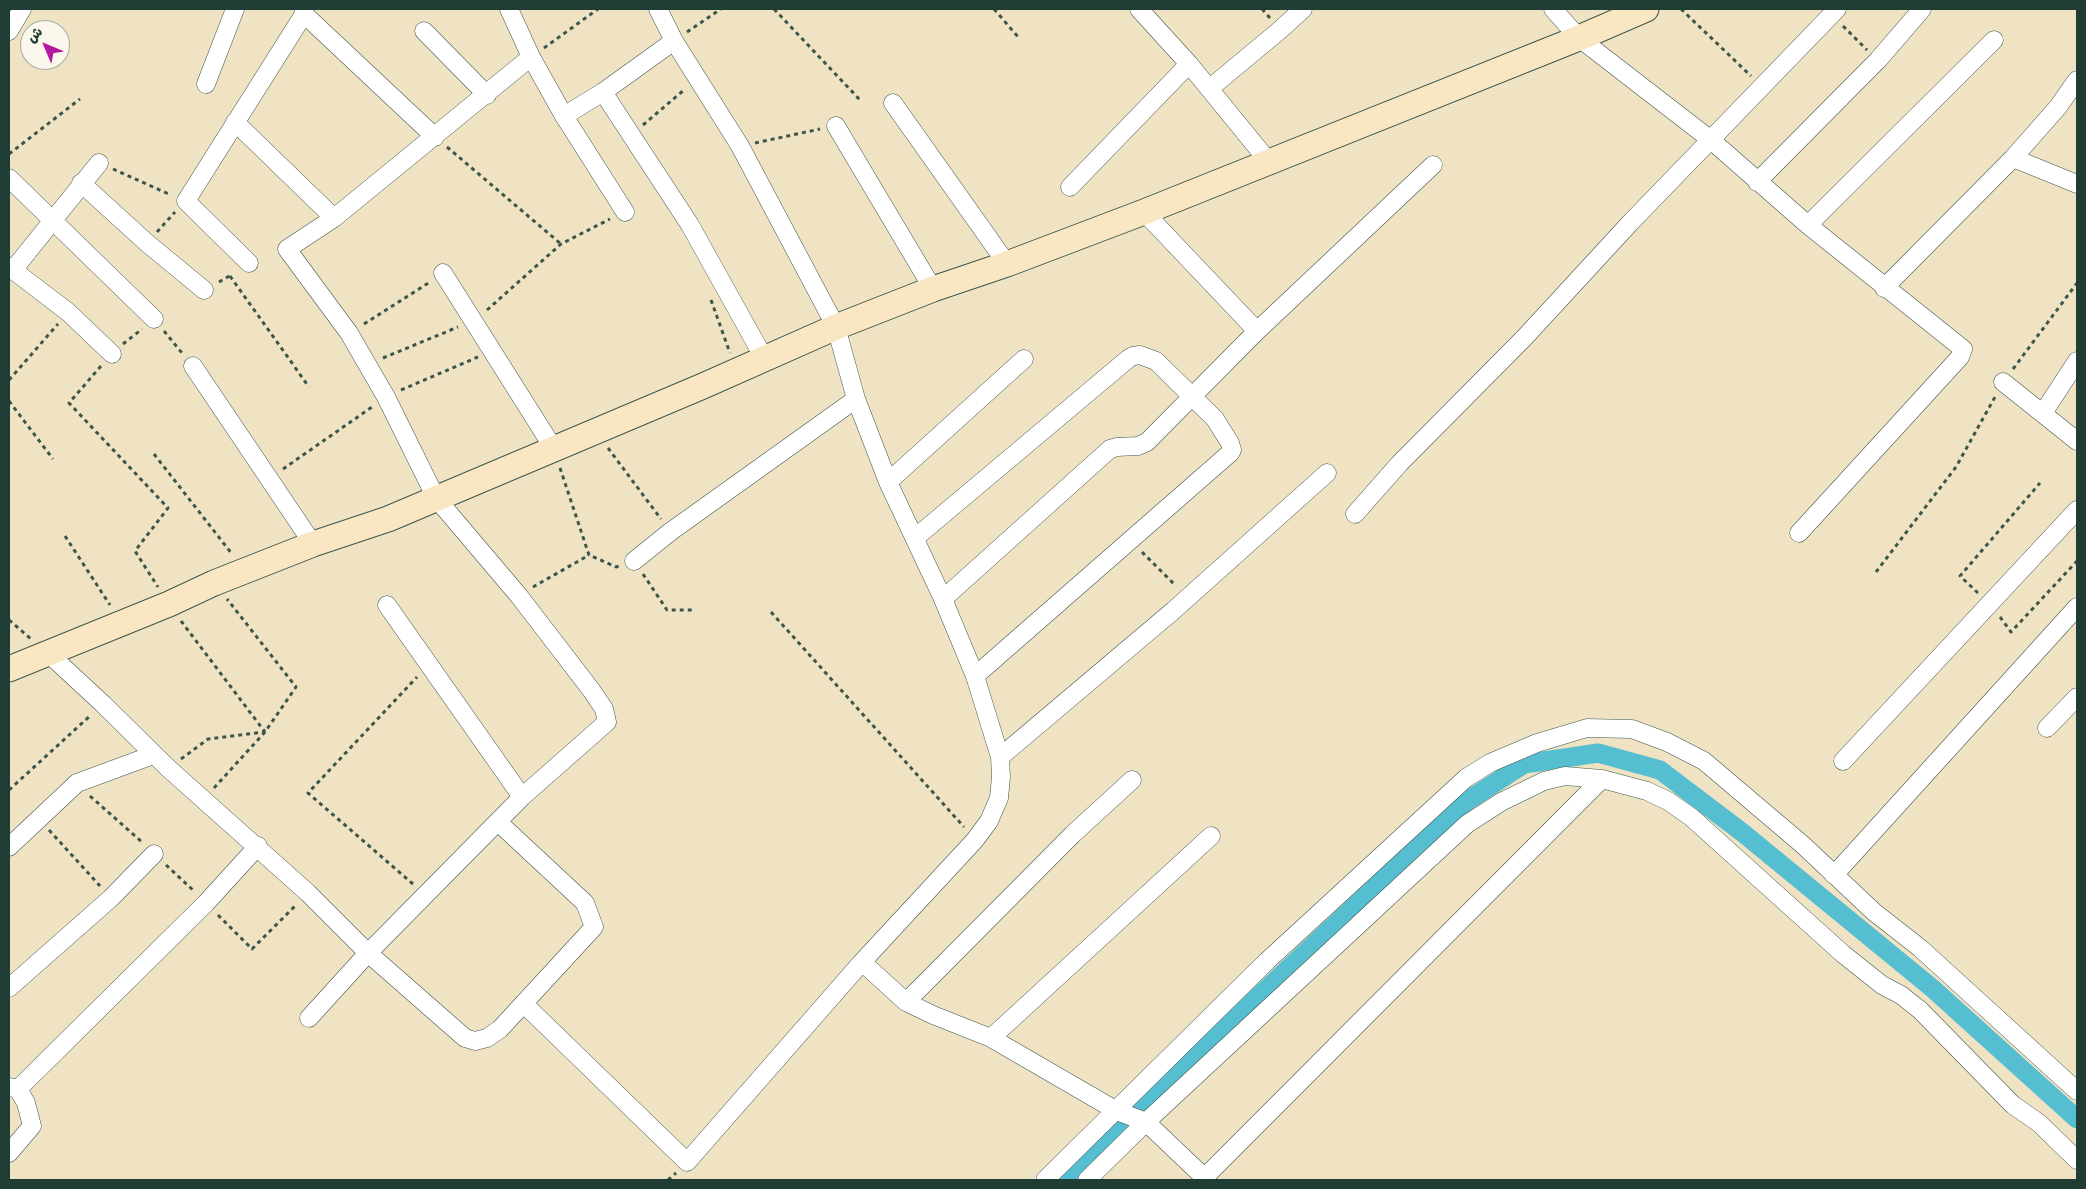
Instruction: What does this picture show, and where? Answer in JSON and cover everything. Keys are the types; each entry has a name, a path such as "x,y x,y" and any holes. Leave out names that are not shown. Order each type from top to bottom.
{"street":[{"path":"9,31 22,9"},
{"path":"206,84 235,9"},
{"path":"509,9 531,57 564,116 625,212"},
{"path":"524,1004 687,1162 862,962 975,840 989,821 999,798 1000,757 975,676 943,600 888,482 856,399 836,327 740,146 674,41 658,9"},
{"path":"1139,9 1189,64 1269,162"},
{"path":"1209,89 1303,9"},
{"path":"1554,9 1580,38 1711,140 1756,182 1884,288 1963,349 1954,365 1799,534"},
{"path":"9,670 169,604 214,583 313,544 388,519 703,386 836,327 933,289 1007,264 1144,212 1580,38 1646,9"},
{"path":"1756,182 1878,60 1922,9"},
{"path":"248,263 186,201 304,12 435,137"},
{"path":"1354,514 1400,464 1525,337 1630,223 1763,88 1834,12"},
{"path":"424,31 487,95"},
{"path":"1808,225 1994,40"},
{"path":"564,116 603,92 674,41"},
{"path":"309,1018 368,953 522,798 607,722 604,708 519,596 436,498 386,397 349,333 287,249 334,218 487,95 531,57"},
{"path":"1070,187 1189,64"},
{"path":"1884,288 2013,158 2058,107 2077,80"},
{"path":"603,92 690,225 764,358"},
{"path":"893,103 1007,264"},
{"path":"235,122 334,218"},
{"path":"836,126 933,289"},
{"path":"2013,158 2077,184"},
{"path":"99,163 11,268 68,312 112,354"},
{"path":"943,600 1102,454 1117,447 1138,446 1148,442 1257,331 1433,165"},
{"path":"9,178 154,319"},
{"path":"81,183 147,243 204,290"},
{"path":"1144,212 1257,331"},
{"path":"443,273 554,449"},
{"path":"914,538 1128,359 1140,355 1156,361 1192,396 1214,419 1232,450 975,676"},
{"path":"888,482 1024,359"},
{"path":"2043,413 2077,360"},
{"path":"193,366 313,544"},
{"path":"2003,382 2077,441"},
{"path":"634,562 670,532 856,399"},
{"path":"1000,757 1188,598 1327,474"},
{"path":"1843,761 2077,510"},
{"path":"387,605 522,798"},
{"path":"1834,875 2077,607"},
{"path":"49,654 168,768 258,846 368,953 464,1038 475,1041 487,1038 500,1029 594,927 585,903 498,822"},
{"path":"2046,728 2077,697"},
{"path":"1045,1180 1267,961 1466,778 1490,763 1537,743 1587,728 1632,729 1667,742 1704,761 1874,912 1920,948 2076,1087"},
{"path":"9,847 77,783 154,755"},
{"path":"1087,1180 1146,1122 1468,824 1501,802 1544,781 1565,776 1602,780 1647,791 1668,801 1691,817 1843,954 1882,985 1920,1010 2013,1105 2039,1123 2077,1160"},
{"path":"906,1002 1073,834 1132,780"},
{"path":"862,962 906,1002 991,1038 1117,1111 1146,1122 1204,1180 1602,780"},
{"path":"991,1038 1211,836"},
{"path":"9,1153 32,1126 26,1103 14,1088 206,902 258,846"},
{"path":"9,988 111,898 154,854"}],"path":[{"path":"531,57 598,9"},
{"path":"674,41 721,9"},
{"path":"774,9 860,100"},
{"path":"994,9 1018,38"},
{"path":"1681,9 1763,88"},
{"path":"1834,12 1878,60"},
{"path":"630,135 698,79"},
{"path":"9,154 80,99"},
{"path":"740,146 836,126"},
{"path":"435,137 561,244"},
{"path":"99,163 186,201 147,243"},
{"path":"366,365 474,320 561,244 625,212"},
{"path":"349,333 443,273"},
{"path":"230,276 309,387"},
{"path":"1876,572 1956,467 2003,382 2077,283"},
{"path":"9,380 68,312"},
{"path":"193,366 154,319 112,354 69,403 168,508 136,551 169,604 264,732"},
{"path":"270,478 386,397 492,350"},
{"path":"9,401 53,459"},
{"path":"595,430 670,532"},
{"path":"554,449 589,555 616,567 634,562 667,610 695,610"},
{"path":"154,454 245,571"},
{"path":"2040,483 1960,576 1990,605 2012,632 2077,560"},
{"path":"65,536 122,622"},
{"path":"1130,541 1188,598"},
{"path":"519,596 589,555"},
{"path":"203,799 264,732 296,687 214,583"},
{"path":"771,612 975,840"},
{"path":"425,895 308,793 430,664"},
{"path":"9,790 103,704"},
{"path":"168,768 208,739 264,732"},
{"path":"77,783 206,902 252,948 308,893"},
{"path":"39,818 111,898"}],"waterway":[{"path":"1063,1180 1467,801 1524,764 1598,753 1660,770 1743,833 1932,988 2077,1119"}]}
